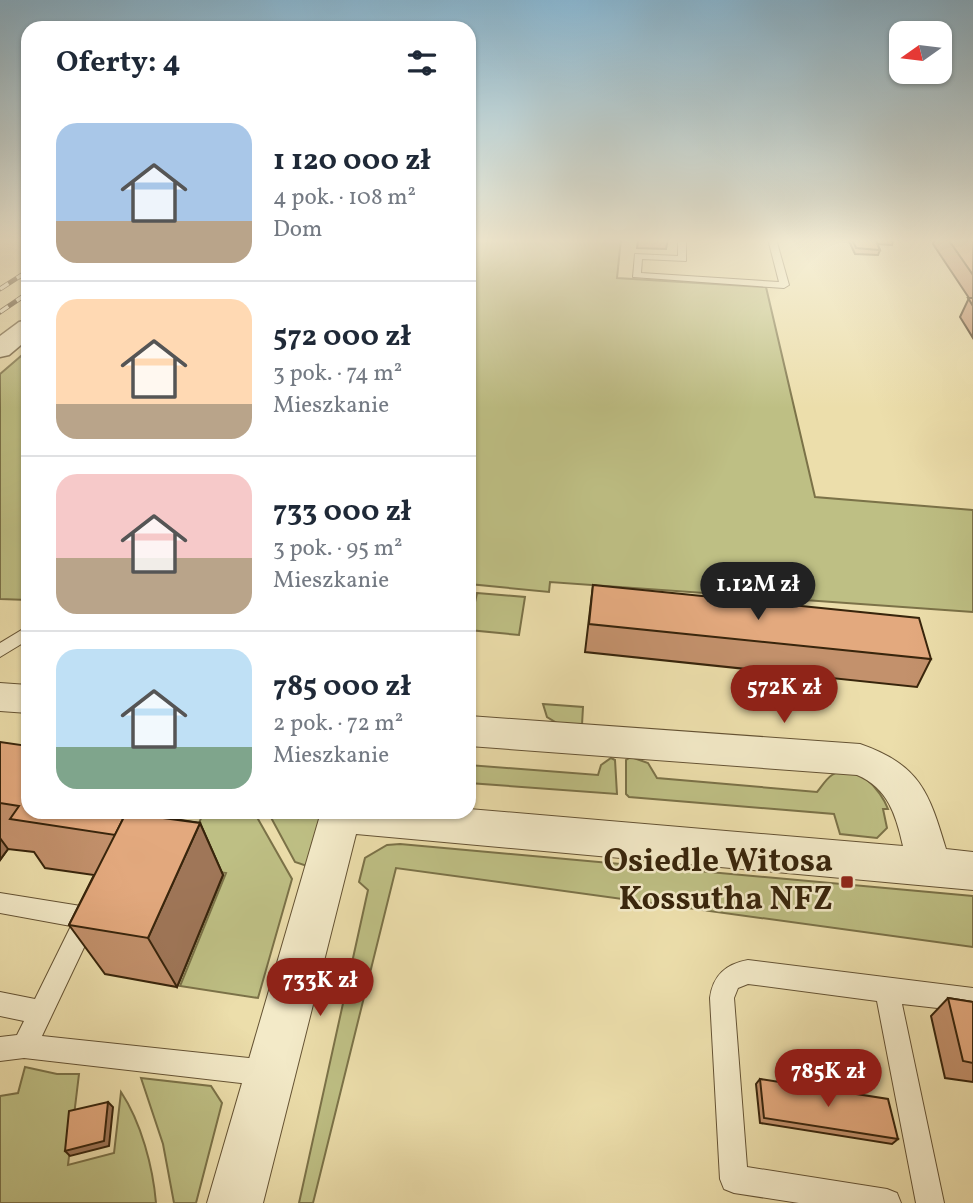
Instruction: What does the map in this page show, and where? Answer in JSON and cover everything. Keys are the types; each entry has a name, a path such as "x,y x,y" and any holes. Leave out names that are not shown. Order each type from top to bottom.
{"street":[{"path":"0,349 21,332"},
{"path":"0,697 21,698"},
{"path":"476,732 860,760 880,766 900,782 907,794 930,867"},
{"path":"235,1203 340,819"},
{"path":"397,819 973,871"}],"lane":[{"path":"0,651 21,637"},
{"path":"0,903 87,918 41,1012 12,1047"},
{"path":"887,1203 734,1179 722,998 728,980 737,974 748,972 973,1000"},
{"path":"887,990 930,1203"},
{"path":"0,1004 41,1012"},
{"path":"12,1047 269,1073"}],"green space":[{"path":"476,295 768,295 815,497 973,510 973,612 550,582 549,592 476,585"},
{"path":"21,356 21,600 0,599 0,374"},
{"path":"477,593 525,597 519,635 476,631"},
{"path":"543,704 583,707 582,725 557,723 547,717"},
{"path":"631,757 648,763 657,778 817,792 832,775 850,771 866,779 885,801 888,809 883,809 887,828 877,838 840,834 834,814 629,797 626,794 626,760"},
{"path":"611,758 615,760 617,794 476,784 476,766 598,775 601,765"},
{"path":"201,819 258,819 292,879 258,998 180,986 226,873 157,863 198,825"},
{"path":"272,819 321,819 307,866 295,862"},
{"path":"400,844 973,896 973,947 396,868 313,1203 299,1203 368,890 359,882 365,858 387,845"},
{"path":"25,1067 57,1074 79,1074 68,1165 114,1153 121,1092 145,1145 156,1203 0,1203 0,1096 18,1093"},
{"path":"141,1078 211,1086 222,1103 196,1203 174,1203 163,1144"}],"building":[{"path":"593,585 919,618 931,659 589,624"},
{"path":"0,742 21,745 21,819 123,819 115,835 10,819 19,806 0,803"},
{"path":"123,819 170,819 200,823 148,938 69,925"},
{"path":"948,998 973,1002 973,1063 963,1061"},
{"path":"760,1079 888,1099 898,1139 764,1118"},
{"path":"108,1102 104,1141 65,1151 69,1111"}],"railway":[{"path":"0,312 21,298"}],"place":[{"name":"Osiedle Witosa Kossutha NFZ","path":"847,882"}]}
